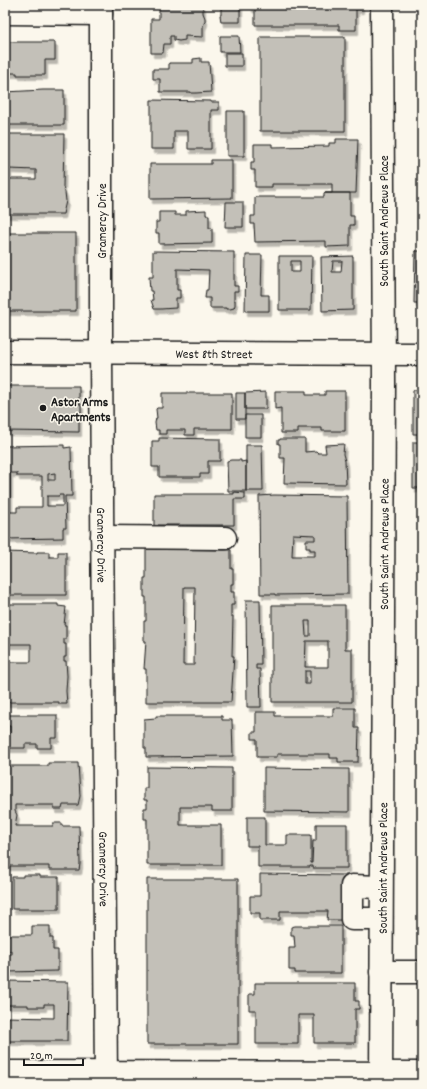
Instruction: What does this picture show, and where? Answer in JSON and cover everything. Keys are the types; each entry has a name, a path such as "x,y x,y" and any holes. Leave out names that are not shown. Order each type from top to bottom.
{"street":[{"name":"South Saint Andrews Place","path":"380,1078 384,354 382,5"},
{"path":"5,13 101,9"},
{"name":"Gramercy Drive","path":"101,9 101,354 106,1078"},
{"name":"West 8th Street","path":"5,352 101,354 422,354"},
{"path":"102,537 225,538"},
{"path":"381,887 352,886 352,919 381,919"},
{"path":"381,972 422,972"},
{"path":"5,1072 106,1078 380,1078 422,1073"}],"building":[{"path":"159,5 203,5 205,21 203,26 203,37 185,36 185,40 179,41 174,40 174,36 170,36 170,44 164,44 163,53 151,53 151,19 159,19"},
{"path":"221,5 240,5 240,22 221,22"},
{"path":"250,5 361,5 361,9 356,9 356,30 339,30 339,25 255,25 255,8 250,8"},
{"path":"220,36 239,36 240,52 220,52"},
{"path":"260,37 345,37 345,131 260,131"},
{"path":"5,42 55,42 55,60 45,60 45,75 17,75 17,73 5,73"},
{"path":"225,53 242,53 242,66 225,66"},
{"path":"201,58 201,62 209,62 211,92 160,92 160,79 153,79 153,69 169,69 169,63 193,63 193,59"},
{"path":"64,90 64,125 5,125 5,92"},
{"path":"151,100 219,102 219,110 211,110 211,149 188,149 188,131 174,131 174,149 151,149"},
{"path":"227,111 244,111 244,156 227,156"},
{"path":"5,134 64,134 63,187 66,201 63,214 5,214","holes":["9,169 36,170 36,179 9,179"]},
{"path":"336,139 358,139 356,193 332,193 332,184 272,184 272,187 255,187 255,170 251,170 251,162 254,162 254,144 272,144 272,147 329,146 329,143 336,143"},
{"path":"211,160 232,160 232,198 150,199 150,164 211,164"},
{"path":"324,193 350,193 350,216 354,216 354,225 350,225 350,246 326,247 326,241 255,242 254,224 251,224 251,216 255,216 255,197 324,197"},
{"path":"226,202 243,202 243,227 225,227"},
{"path":"206,210 206,215 209,215 209,228 212,228 212,243 159,244 159,233 156,233 156,222 159,222 159,212 175,212 175,215 186,215 186,211"},
{"path":"5,233 76,233 76,311 5,311"},
{"path":"153,251 234,252 234,286 238,286 238,291 234,291 234,308 210,308 210,298 205,298 206,290 208,290 209,270 177,269 177,290 180,290 180,298 176,298 176,308 154,309 151,300 153,300 152,291 150,291 149,277 153,277"},
{"path":"415,251 422,251 422,303 414,303"},
{"path":"246,255 262,255 261,295 269,295 269,311 245,311"},
{"path":"279,256 312,256 311,310 279,310","holes":["291,261 300,261 300,272 291,272"]},
{"path":"353,256 353,310 322,311 321,257","holes":["333,261 342,261 341,272 332,272"]},
{"name":"Astor Arms Apartments","path":"5,386 79,386 79,404 81,404 81,413 79,413 79,432 5,431"},
{"path":"413,390 422,390 422,434 413,434"},
{"path":"275,391 306,391 306,395 325,395 325,391 345,391 345,431 322,431 322,428 298,428 298,433 281,433 281,408 275,409"},
{"path":"266,392 266,409 245,409 245,393"},
{"path":"162,393 232,393 232,429 194,429 194,435 185,435 185,430 166,430 166,434 159,434 159,430 156,430 155,423 157,418 156,409 162,408"},
{"path":"236,393 245,393 245,419 236,419"},
{"path":"245,415 261,415 261,437 245,437"},
{"path":"159,438 220,439 220,461 208,461 208,474 200,474 200,477 159,477 159,467 152,467 152,441 159,441"},
{"path":"305,439 305,452 316,451 318,453 326,453 325,445 344,444 343,454 345,461 346,484 284,483 285,458 280,458 280,444 278,444 278,440"},
{"path":"413,442 422,442 422,488 413,488"},
{"path":"64,445 64,448 71,447 72,496 65,496 66,528 63,528 63,538 5,539 5,446","holes":["10,473 17,473 17,476 42,476 42,507 17,507 17,512 10,512","55,473 55,480 48,480 48,474","63,495 63,506 47,506 47,496"]},
{"path":"246,445 262,445 263,491 246,491"},
{"path":"241,460 241,462 246,461 246,491 228,491 227,461"},
{"path":"234,492 245,493 245,499 234,499 234,525 158,525 158,528 154,528 154,494 234,494"},
{"path":"259,496 347,496 348,594 260,594","holes":["293,534 315,535 315,540 306,540 306,548 315,550 315,556 292,556"]},
{"path":"146,549 231,550 233,584 231,584 231,592 234,592 234,605 231,605 231,616 233,616 232,656 234,656 231,702 146,702 146,669 144,669 146,641 144,641 144,621 146,621 146,597 144,597 144,578 146,578","holes":["184,587 195,587 194,665 183,665"]},
{"path":"5,552 49,552 49,557 58,557 58,552 66,552 66,595 5,595"},
{"path":"246,600 260,600 261,665 256,665 256,669 260,669 261,707 247,707"},
{"path":"5,604 58,604 58,606 66,607 64,625 66,625 66,639 64,639 64,644 66,644 66,657 64,657 64,661 66,661 67,704 59,704 59,702 5,702 5,662 31,662 31,644 5,644"},
{"path":"272,605 345,605 345,649 352,649 352,702 272,702","holes":["305,621 310,621 310,636 306,636","306,641 328,641 328,667 305,667","305,671 310,671 310,684 305,684"]},
{"path":"333,708 355,708 355,728 359,728 358,762 338,762 338,758 330,758 330,754 277,754 277,757 257,757 257,739 252,739 252,732 256,732 256,712 275,712 275,716 333,716"},
{"path":"5,715 57,715 57,738 51,738 51,748 37,748 37,744 25,744 25,748 5,748 5,734 10,734 10,726 5,726"},
{"path":"156,716 222,716 222,720 232,720 233,756 146,757 146,748 144,748 144,719 156,718"},
{"path":"48,763 78,763 80,796 78,805 63,805 62,809 54,809 54,805 15,805 17,815 15,826 53,826 53,823 62,823 62,826 79,826 79,870 49,870 49,866 5,866 5,766 48,766"},
{"path":"147,767 232,768 232,811 212,811 212,807 180,807 180,825 221,825 221,865 147,865 147,819 144,819 144,808 147,808 147,800 144,800 144,788 147,788"},
{"path":"264,768 349,769 349,812 264,811"},
{"path":"247,817 265,817 265,845 287,845 287,835 311,835 311,863 313,841 316,841 316,824 347,824 347,868 313,868 313,866 258,867 258,846 247,846"},
{"path":"260,874 347,875 347,920 327,920 328,911 280,911 280,920 260,920 260,913 250,913 250,896 260,896"},
{"path":"23,875 59,877 59,909 12,909 12,877 23,877"},
{"path":"147,879 238,879 238,1044 147,1044"},
{"path":"32,926 50,926 50,938 53,938 53,950 58,950 58,971 5,972 5,954 12,954 12,951 8,951 7,935 32,935"},
{"path":"341,926 341,973 295,973 295,970 289,970 289,948 295,948 294,935 291,935 291,927"},
{"path":"5,981 68,982 67,1041 5,1041 5,1017 54,1018 54,1004 44,1004 44,1007 5,1005"},
{"path":"255,983 355,983 355,1001 359,1001 359,1009 355,1009 355,1043 314,1043 314,1015 298,1015 298,1044 256,1044 256,1010 249,1010 249,994 255,994"}],"place":[{"name":"Astor Arms Apartments","path":"43,408"}]}
